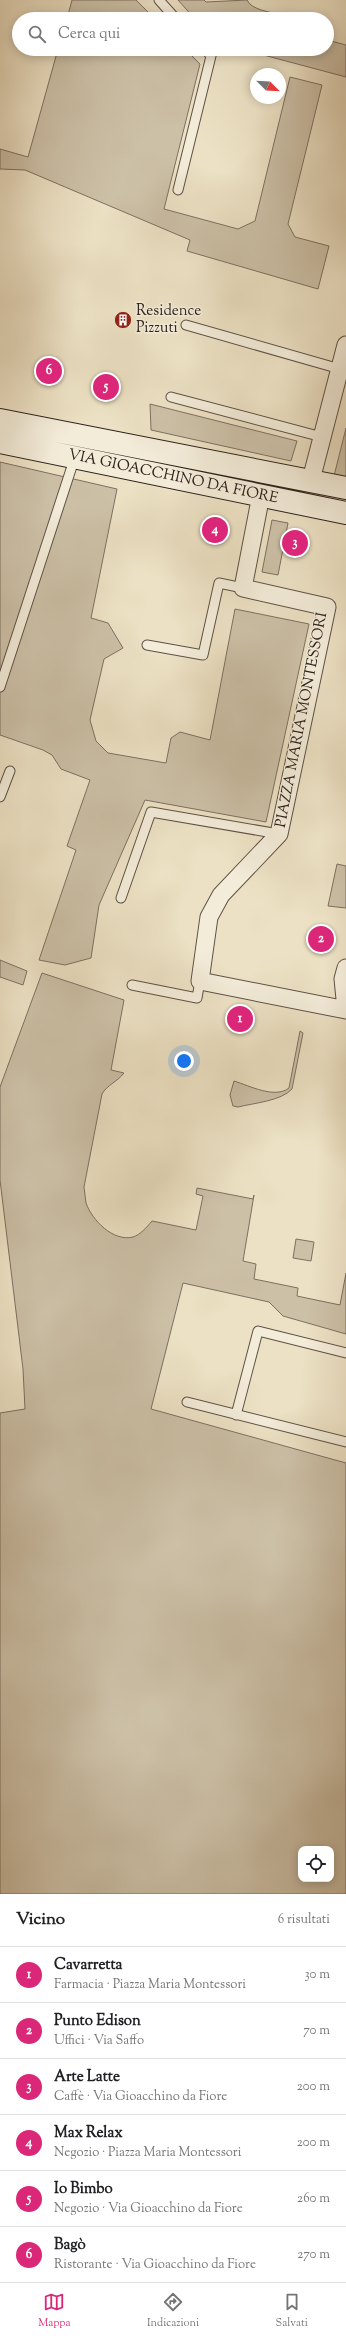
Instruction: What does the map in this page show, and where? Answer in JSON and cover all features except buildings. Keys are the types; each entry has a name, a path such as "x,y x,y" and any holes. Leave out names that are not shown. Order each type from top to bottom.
{"street":[{"path":"311,480 346,345"},
{"name":"VIA GIOACCHINO DA FIORE","path":"0,420 346,488"},
{"name":"VIA GIOACCHINO DA FIORE","path":"0,442 75,456 346,513"},
{"path":"243,588 262,495"},
{"name":"PIAZZA MARIA MONTESSORI","path":"200,982 209,918 220,895 279,834 327,607 243,588"},
{"path":"200,982 346,1009 343,979 346,968"}],"lane":[{"path":"158,0 169,12"},
{"path":"178,190 211,56"},
{"path":"186,325 340,369"},
{"path":"171,397 322,437"},
{"path":"0,687 75,456"},
{"path":"147,645 203,655 219,583 243,588"},
{"path":"0,797 10,772"},
{"path":"121,898 151,812 279,834"},
{"path":"132,985 197,998 200,982"},
{"path":"236,1415 258,1331 346,1353"},
{"path":"187,1402 346,1442"}],"shaded area":[{"path":"72,0 136,0 148,12 69,12"},
{"path":"178,0 204,0 206,2 247,0 253,6 267,12 189,12"},
{"path":"334,42 346,45 346,77 267,56 334,56"},
{"path":"56,56 192,56 200,64 164,209 238,229 255,221 283,104 286,104 286,93 290,77 322,85 288,224 295,237 329,246 318,289 187,251 190,240 25,170 0,169 0,149 28,157"},
{"path":"150,404 297,441 291,461 151,430"},
{"path":"346,428 346,479 334,476"},
{"path":"0,462 117,489 91,618 108,623 123,648 104,659 90,720 96,741 108,753 166,763 171,738 180,732 210,740 235,609 309,624 266,822 145,800 99,905 91,958 65,965 39,960 76,850 67,846 90,780 61,769 52,755 43,750 0,735"},
{"path":"272,520 288,523 278,575 262,572"},
{"path":"337,864 346,866 346,908 328,906"},
{"path":"0,960 27,971 23,985 0,977"},
{"path":"42,973 124,1000 111,1070 124,1073 102,1094 84,1187 86,1203 98,1223 111,1233 125,1238 133,1237 138,1234 152,1221 196,1230 203,1196 196,1194 197,1188 253,1199 254,1195 243,1261 256,1264 254,1279 298,1288 297,1296 340,1305 346,1273 346,1334 283,1316 269,1302 183,1283 151,1409 346,1463 346,1894 0,1894 0,1413 25,1409 23,1369 0,1180 0,1087"},
{"path":"300,1031 303,1033 292,1089 274,1099 238,1107 233,1106 230,1095 234,1081 270,1092 283,1091 289,1088"},
{"path":"296,1239 314,1242 311,1261 293,1258"}],"place":[{"name":"Residence Pizzuti","path":"123,320"},
{"name":"Bagò","path":"49,371"},
{"name":"Io Bimbo","path":"106,387"},
{"name":"Max Relax","path":"215,530"},
{"name":"Arte Latte","path":"295,543"},
{"name":"Punto Edison","path":"321,939"},
{"name":"Cavarretta","path":"240,1019"}]}
